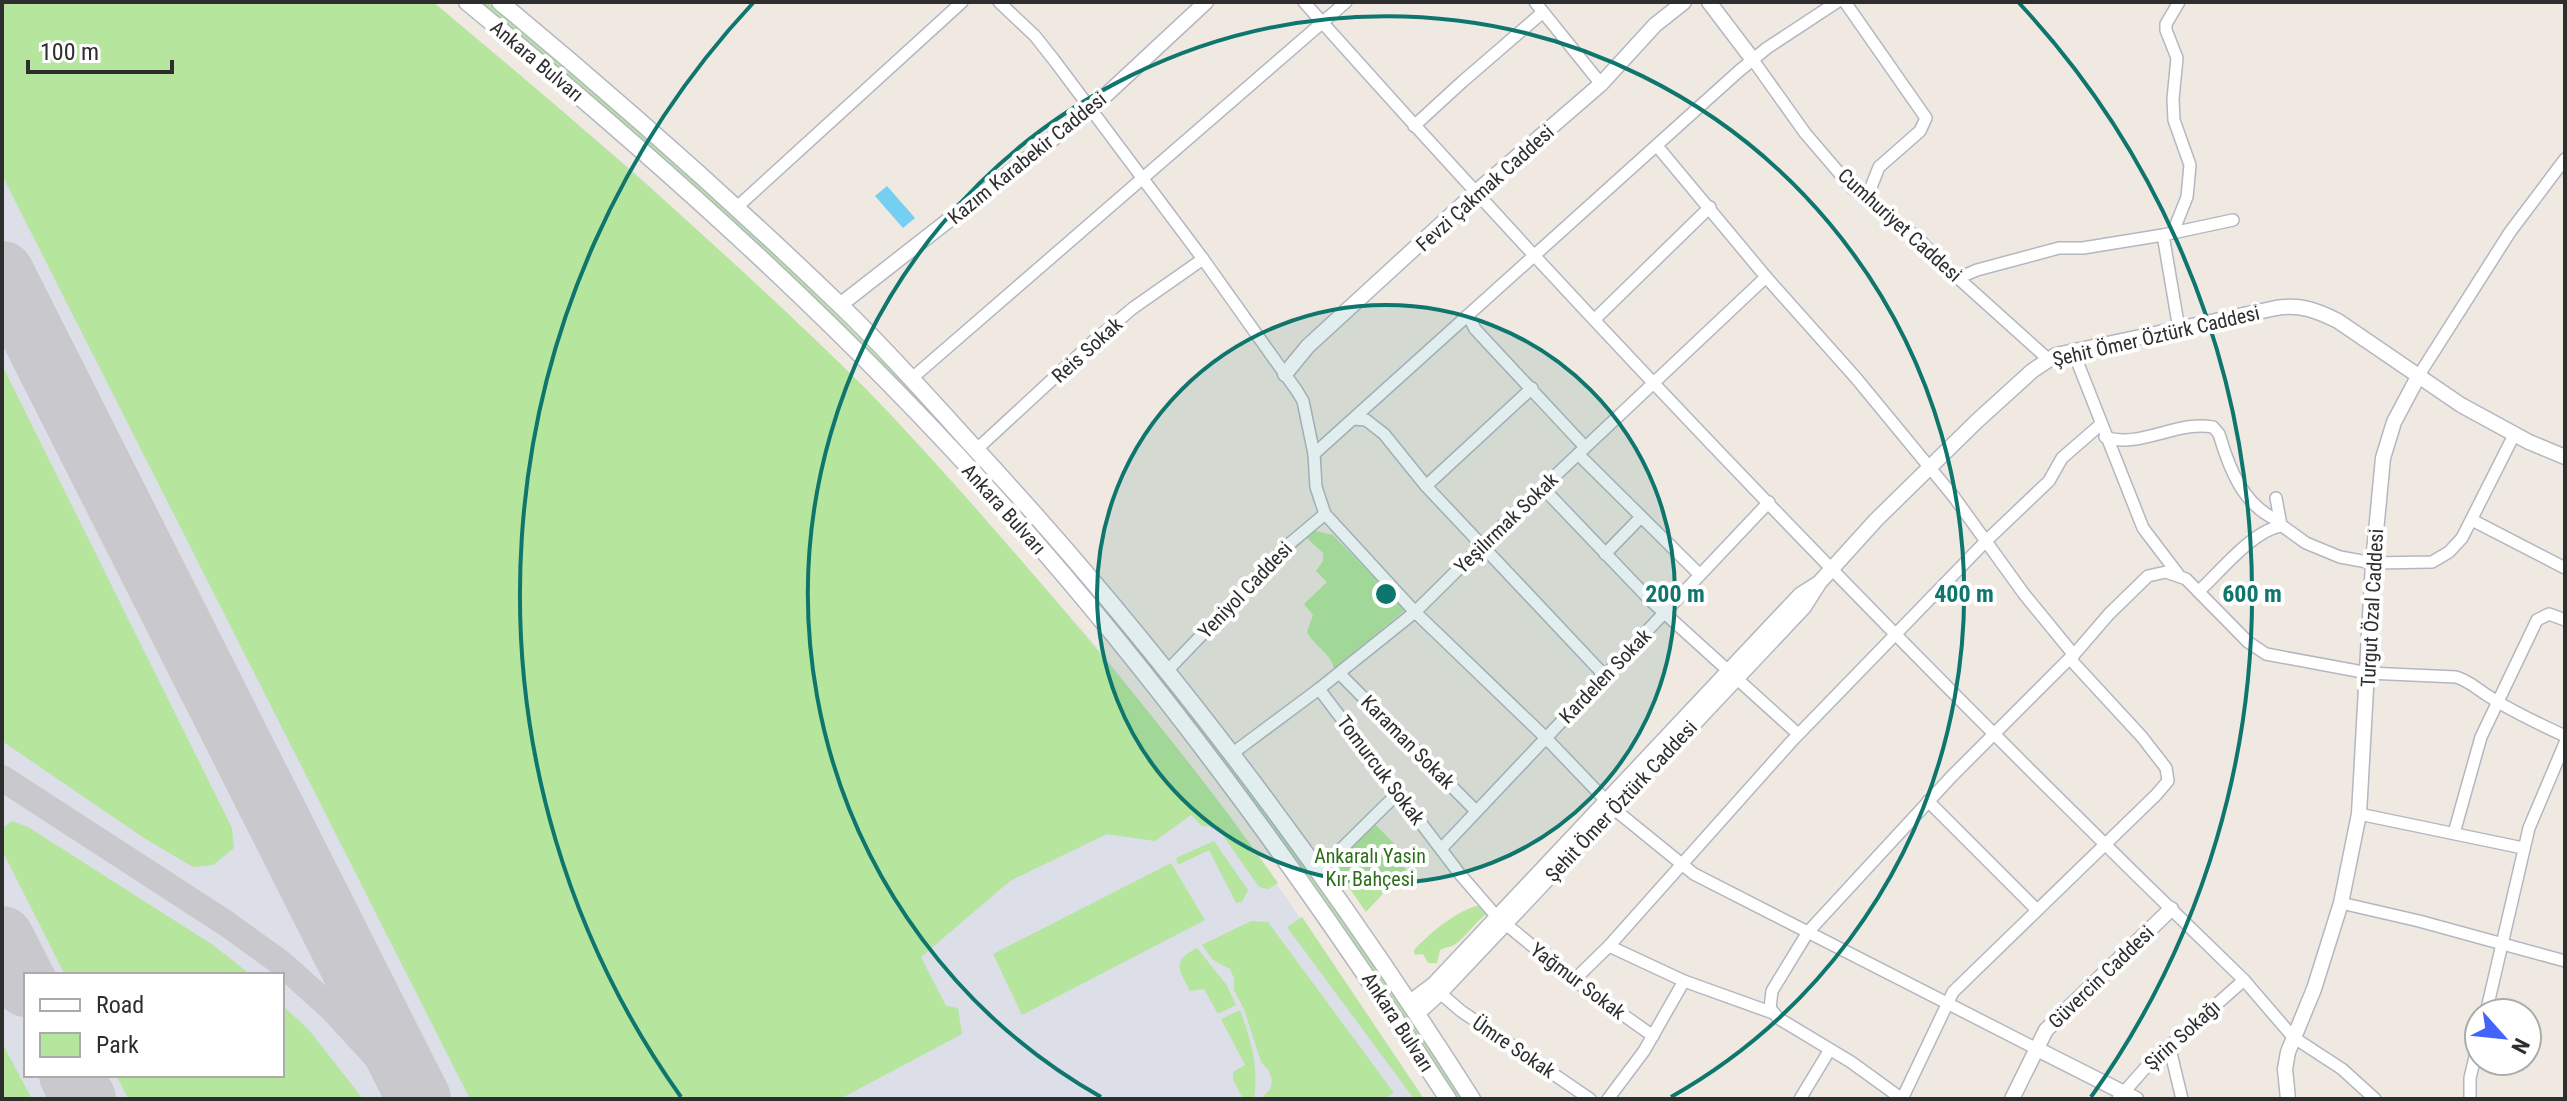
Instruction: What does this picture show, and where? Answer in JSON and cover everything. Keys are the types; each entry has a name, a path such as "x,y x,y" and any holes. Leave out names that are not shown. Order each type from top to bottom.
{"main road":[{"name":"Ankara Bulvarı","path":"467,2 638,145 785,280 919,415 1017,521 1110,630 1209,755 1365,972 1448,1099"},
{"name":"Ankara Bulvarı","path":"500,2 659,138 840,305 1068,550 1168,670 1320,870 1472,1099"}],"street":[{"path":"736,208 962,2"},
{"path":"999,2 1035,36 1091,109 1203,259 1303,401 1314,454 1316,487 1325,514 1415,612 1546,738 1610,805 1714,886 1948,1002 2125,1097"},
{"name":"Kazım Karabekir Caddesi","path":"840,305 1091,109 1206,2"},
{"path":"1304,2 1414,126 1833,569 2244,980 2293,1037 2342,1069 2375,1099"},
{"path":"911,379 1346,2"},
{"path":"1535,2 1601,84"},
{"name":"Fevzi Çakmak Caddesi","path":"1285,374 1308,346 1476,192 1601,84 1655,25 1684,2"},
{"name":"Cumhuriyet Caddesi","path":"1709,2 1805,133 1853,189 1918,238 2048,359"},
{"path":"1314,454 1753,60 1837,2"},
{"path":"1845,2 1926,118 1920,131 1879,167 1866,200"},
{"path":"2179,2 2166,24 2177,58 2174,120 2190,165 2187,197 2168,234 2179,329"},
{"path":"1414,126 1543,12"},
{"path":"1609,946 1684,981 1773,1013 1851,1062 1902,1099 1957,988 2165,785 2168,772 2142,737 2072,657 1930,468 1657,146"},
{"name":"Turgut Özal Caddesi","path":"2288,1099 2285,1069 2293,1037 2314,989 2341,903 2359,814 2373,563 2379,485 2386,446 2394,422 2419,375 2503,242 2565,159"},
{"path":"1595,319 1710,207"},
{"path":"1958,278 2059,248 2083,248 2233,220"},
{"name":"Reis Sokak","path":"977,449 1133,308 1203,259"},
{"name":"Yeşilırmak Sokak","path":"1233,753 1415,612 1766,277"},
{"name":"Şehit Ömer Öztürk Caddesi","path":"1414,1008 1733,675 1804,607 1819,583 1876,520 1999,400 2048,359 2276,308 2311,308 2338,321 2461,405 2514,435 2565,457"},
{"path":"1468,315 1475,329 1532,388 1582,451 1641,517 1699,574"},
{"path":"2073,351 2143,528 2178,574 2259,651 2288,660 2368,673 2456,677 2565,736"},
{"path":"1426,486 1532,388"},
{"path":"1354,419 1366,420 1384,434 1426,486 1604,675"},
{"path":"1574,980 1609,946 1798,734 1986,541 2049,481 2062,458 2100,425"},
{"path":"2105,437 2120,441 2197,426 2213,427 2219,434 2238,484 2259,508 2306,543 2330,553 2373,563 2432,562 2455,546 2472,520 2514,435"},
{"path":"1543,488 1605,554 1798,734"},
{"path":"2276,498 2281,524"},
{"name":"Kardelen Sokak","path":"1441,849 1769,502"},
{"name":"Yeniyol Caddesi","path":"1168,670 1279,554 1325,514"},
{"path":"1605,554 1641,517"},
{"path":"2472,520 2565,568"},
{"path":"2199,591 2257,537 2281,524"},
{"path":"1773,1013 1769,1002 1775,983 1808,932 1928,801 2072,657 2141,582 2155,573 2178,574"},
{"path":"2454,833 2477,747 2496,701 2537,620 2549,614 2565,620"},
{"name":"Karaman Sokak","path":"1339,673 1476,811"},
{"name":"Tomurcuk Sokak","path":"1319,689 1500,921"},
{"path":"2490,997 2523,848 2565,743"},
{"path":"1320,870 1398,793"},
{"path":"1928,801 2037,910"},
{"path":"2359,814 2523,848"},
{"path":"2341,903 2565,961"},
{"name":"Güvercin Caddesi","path":"2012,1099 2035,1048 2053,1022 2171,909"},
{"name":"Şehit Ömer Öztürk Caddesi","path":"1414,1008 1440,993 1500,921"},
{"name":"Yağmur Sokak","path":"1500,921 1574,980 1653,1036"},
{"name":"Şirin Sokağı","path":"2125,1097 2169,1045 2244,980"},
{"path":"1608,1099 1635,1064 1684,981"},
{"name":"Ümre Sokak","path":"1440,993 1461,1011 1590,1099"},
{"path":"2169,1045 2182,1099"},
{"path":"1800,1099 1829,1051"},
{"path":"2470,1077 2470,1099"}],"shaded area":[{"path":"2,2 433,2 641,178 865,388 975,507 1102,653 1231,817 1424,1099 2,1099"}],"green space":[{"path":"2,2 433,2 706,238 864,387 986,520 1124,682 1278,883 1268,889 1259,887 1217,827 1202,826 1191,815 1155,841 1107,834 1010,881 921,957 946,1006 958,1008 962,1034 840,1099 470,1099 2,175"},
{"path":"480,2 487,2 580,80 761,242 933,413 1015,502 1172,688 1249,788 1464,1099 1457,1099 1319,892 1247,791 1171,693 1021,519 890,375 801,285 667,160"},
{"path":"2,365 232,828 234,848 213,865 193,867 144,838 2,741"},
{"path":"1312,530 1333,535 1405,610 1334,669 1330,659 1307,632 1313,615 1304,604 1327,582 1316,571 1323,561 1323,553 1307,538 1271,573 1268,570"},
{"path":"12,821 28,827 213,945 248,973 64,973 2,850 4,827"},
{"name":"Ankaralı Yasin Kır Bahçesi","path":"1374,823 1407,857 1401,864 1406,869 1366,912 1334,866"},
{"path":"1214,841 1248,890 1242,902 1236,903 1209,850 1178,865 1176,858"},
{"path":"1171,863 1205,920 1022,1015 993,954"},
{"path":"1480,905 1487,914 1456,944 1440,950 1437,963 1428,963 1423,954 1415,955 1414,950 1444,923"},
{"path":"1302,917 1424,1099 1414,1099 1287,927"},
{"path":"1251,921 1268,922 1394,1093 1383,1099 1260,1099 1270,1090 1272,1080 1261,1062 1244,1009 1234,990 1234,978 1230,969 1213,960 1202,945"},
{"path":"1197,948 1226,984 1236,1005 1218,1014 1204,989 1190,991 1181,971 1183,957"},
{"path":"284,1007 309,1030 363,1099 128,1099 117,1077 284,1077"},
{"path":"1240,1010 1253,1054 1254,1099 1243,1099 1233,1079 1233,1072 1245,1065 1221,1019"},
{"path":"2,1043 32,1099 2,1099"}],"water":[{"path":"887,186 915,218 903,228 875,196"}],"taxiway":[{"path":"2,778 227,924 281,963 331,1008 415,1099"}],"runway":[{"path":"2,273 419,1099"},
{"path":"2,938 24,981"},
{"path":"72,1077 84,1099"}]}
